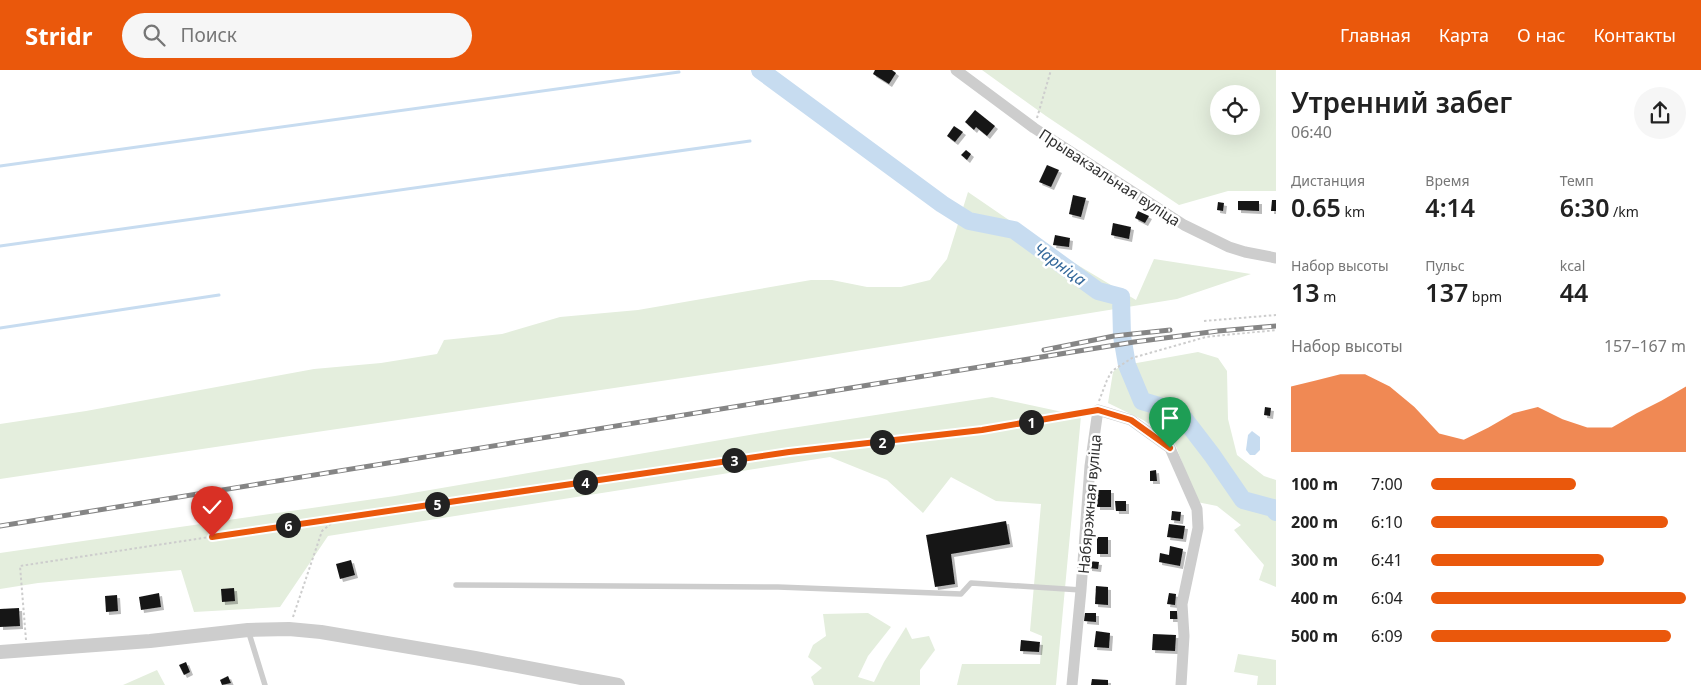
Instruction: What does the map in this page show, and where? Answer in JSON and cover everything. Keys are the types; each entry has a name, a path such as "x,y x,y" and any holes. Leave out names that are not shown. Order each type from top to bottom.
{"street":[{"name":"Прывакзальная вуліца","path":"956,70 1034,128 1184,225 1230,247 1276,258"},
{"name":"Набярэжная вуліца","path":"1072,685 1090,466 1098,410 1131,420 1170,448 1197,509 1198,528 1182,604 1184,636 1181,685"},
{"path":"0,652 248,630 289,629 321,632 475,658 618,685"}],"lane":[{"path":"456,585 778,587 961,594 971,583 1081,590"},
{"path":"248,630 264,685"}],"path":[{"path":"1034,128 1051,70"},
{"path":"1204,321 1276,315"},
{"path":"27,650 20,566 340,517 789,452 982,430 1098,410 1107,380 1112,371 1132,358 1206,337 1276,330"},
{"path":"289,629 322,531 340,517"}],"green space":[{"path":"982,70 1276,70 1276,191 1228,191 1179,205 1046,116"},
{"path":"968,192 1051,249 1136,300 1154,259 1251,274 1177,299 769,365 0,479 0,424 86,411 314,369 381,363 437,354 444,340 502,334 560,317 638,310 811,280 832,280 867,287 901,287 930,280 947,259"},
{"path":"1198,352 1218,358 1227,371 1228,419 1237,455 1264,476 1276,480 1276,587 1259,580 1264,565 1234,530 1241,525 1217,506 1197,502 1174,441 1143,420 1108,403 1113,372 1120,366"},
{"path":"992,397 1081,416 1056,685 957,685 962,664 1040,664 1042,636 1030,631 1041,504 996,501 951,477 923,513 887,480 830,457 328,536 280,607 194,612 181,570 38,583 0,589 0,553 395,496 779,430"},
{"path":"868,613 891,627 868,656 858,677 874,682 906,627 912,639 929,636 935,650 920,670 920,685 814,685 811,677 822,668 808,657 813,645 826,636 823,614"},
{"path":"1238,654 1276,660 1276,685 1257,685 1258,676 1234,672"},
{"path":"157,670 165,685 123,685"}],"water":[{"path":"1252,431 1260,437 1260,450 1255,455 1250,455 1246,450 1248,435"}],"building":[{"path":"875,70 892,70 896,73 889,84 873,74"},
{"path":"975,110 995,126 987,136 976,127 974,130 965,122"},
{"path":"954,126 963,132 955,142 947,136"},
{"path":"966,150 971,154 967,160 961,155"},
{"path":"1047,165 1059,170 1051,187 1039,182"},
{"path":"1073,195 1086,198 1081,217 1069,214"},
{"path":"1272,200 1276,200 1276,211 1271,211"},
{"path":"1238,201 1259,201 1259,211 1238,210"},
{"path":"1218,202 1224,203 1223,211 1217,210"},
{"path":"1138,211 1149,216 1145,223 1135,218"},
{"path":"1113,223 1131,227 1129,239 1111,235"},
{"path":"1055,235 1070,238 1069,247 1053,245"},
{"path":"1265,407 1271,408 1270,416 1264,415"},
{"path":"1156,470 1157,481 1150,481 1150,471"},
{"path":"1097,490 1111,490 1111,507 1097,507"},
{"path":"1115,501 1126,501 1126,511 1116,511"},
{"path":"1172,511 1181,512 1180,521 1171,520"},
{"path":"1006,521 1010,544 951,554 955,584 935,587 926,535"},
{"path":"1169,524 1185,526 1183,539 1167,537"},
{"path":"1097,537 1108,537 1108,554 1097,554"},
{"path":"1170,546 1183,549 1180,566 1159,562 1160,553 1169,555"},
{"path":"351,560 355,575 340,579 336,564"},
{"path":"1089,561 1099,562 1098,569 1089,568"},
{"path":"1096,586 1108,587 1108,605 1095,604"},
{"path":"234,588 235,601 222,602 221,589"},
{"path":"159,593 161,607 141,610 139,597"},
{"path":"1169,593 1176,594 1175,605 1167,604"},
{"path":"117,595 118,611 106,612 105,596"},
{"path":"19,608 20,626 0,627 0,609"},
{"path":"1170,611 1179,611 1179,619 1170,619"},
{"path":"1085,613 1096,613 1096,622 1084,621"},
{"path":"1096,631 1110,633 1109,648 1094,647"},
{"path":"1153,634 1176,635 1175,651 1152,650"},
{"path":"1021,640 1040,642 1039,652 1020,651"},
{"path":"186,662 190,672 184,675 179,665"},
{"path":"228,676 231,683 222,685 220,680"},
{"path":"1092,679 1108,680 1108,685 1091,685"}],"waterway":[{"name":"Чарніца","path":"760,70 942,204 969,221 1014,230 1098,291 1121,297 1122,336 1127,365 1142,401 1179,412 1243,500 1273,508 1276,512"},
{"path":"0,166 679,72"},
{"path":"0,246 750,141"},
{"path":"0,328 219,295"}],"railway":[{"path":"0,526 1134,342 1218,331 1276,326"},
{"path":"1044,350 1114,336 1170,330"}],"route":[{"path":"212,537 789,452 982,430 1098,410 1131,420 1170,448"}]}
